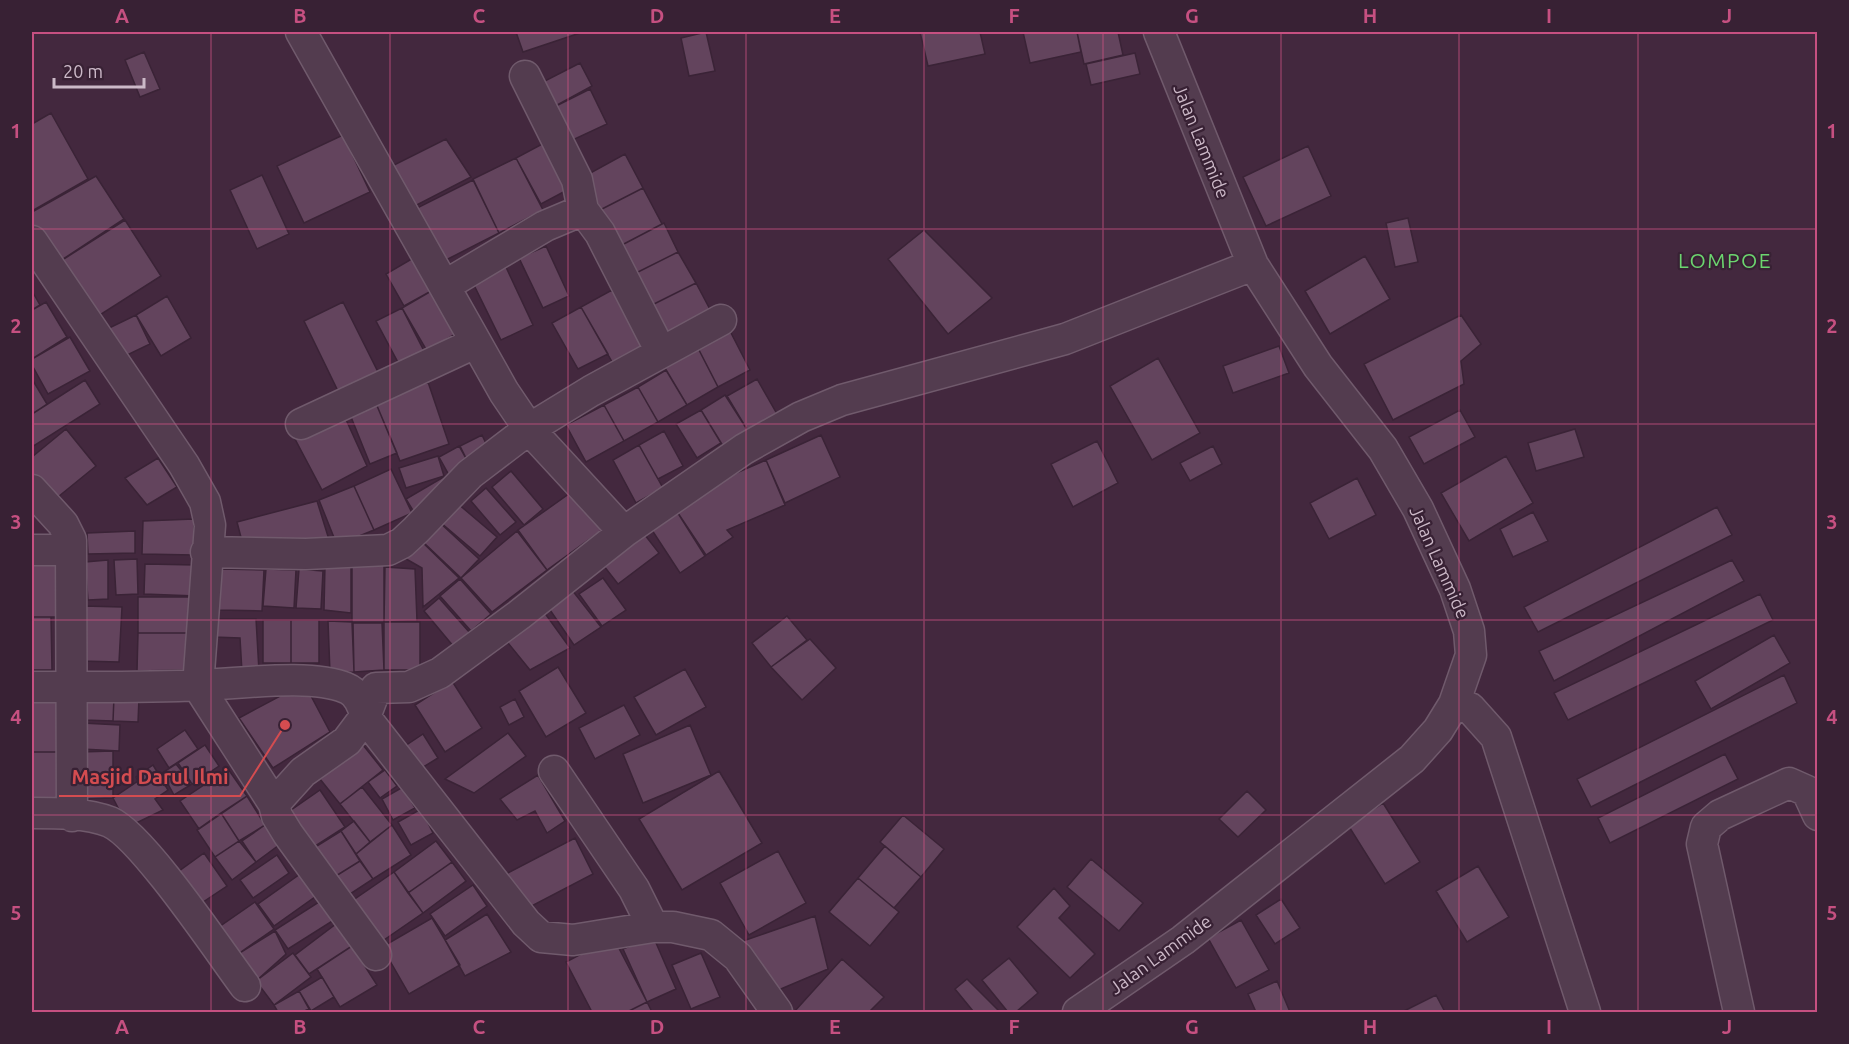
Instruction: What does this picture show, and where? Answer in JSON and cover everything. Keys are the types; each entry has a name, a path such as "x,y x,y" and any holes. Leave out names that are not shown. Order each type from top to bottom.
{"street":[{"path":"301,32 446,285 475,343 529,429 624,532"},
{"name":"Jalan Lammide","path":"1078,1012 1183,940 1412,759 1438,730 1454,704 1471,655 1469,631 1455,589 1418,509 1383,449 1318,366 1253,265 1159,32"},
{"path":"525,76 577,180 583,210 600,233 661,352"},
{"path":"446,285 545,226 583,210"},
{"path":"32,241 198,487 205,502 210,525 206,552 198,686 274,804 277,816 288,834 376,955"},
{"path":"274,804 303,772 347,741 365,717 376,688 409,687 440,673 519,615 624,532 744,449 801,417 842,400 1065,339 1253,265"},
{"path":"206,552 306,554 388,550 402,543 470,474 529,429 721,320"},
{"path":"301,424 475,343"},
{"path":"32,490 70,534 73,687 72,816"},
{"path":"32,550 71,550"},
{"path":"32,687 198,686 300,681 327,683 349,689 364,706 365,717 526,923 541,937 573,940 652,927 695,930 711,935 724,943 750,972 777,1012"},
{"path":"1454,704 1470,708 1496,737 1585,1012"},
{"path":"554,771 634,890 652,927"},
{"path":"1739,1012 1702,844 1706,827 1720,815 1789,783 1807,791 1818,814"},
{"path":"32,813 109,822 123,831 152,862 245,986"}],"building":[{"path":"516,32 583,32 523,52"},
{"path":"706,32 715,71 689,76 681,38"},
{"path":"920,32 980,32 985,54 928,66"},
{"path":"1023,32 1077,32 1081,52 1030,63"},
{"path":"1077,32 1118,32 1123,55 1084,64"},
{"path":"144,52 160,89 140,97 125,60"},
{"path":"1135,53 1140,74 1091,85 1086,64"},
{"path":"580,63 592,86 548,110 535,86"},
{"path":"590,89 607,124 564,144 548,110"},
{"path":"51,113 88,179 32,211 32,124"},
{"path":"343,135 370,192 304,223 277,166"},
{"path":"446,139 471,177 409,209 386,169"},
{"path":"546,142 571,188 541,204 516,158"},
{"path":"1308,146 1331,196 1266,226 1243,177"},
{"path":"625,154 643,188 600,210 583,177"},
{"path":"516,158 543,210 499,233 473,179"},
{"path":"262,175 289,234 257,249 230,190"},
{"path":"96,176 124,219 54,265 32,228 32,212"},
{"path":"473,180 499,233 438,264 411,211"},
{"path":"643,188 662,224 620,246 600,210"},
{"path":"1408,218 1418,262 1395,267 1386,223"},
{"path":"125,220 161,276 92,320 56,264"},
{"path":"664,223 678,252 634,274 620,246"},
{"path":"924,230 992,298 948,334 888,259"},
{"path":"546,246 569,296 543,308 519,258"},
{"path":"678,252 696,283 650,306 634,274"},
{"path":"1365,256 1390,299 1330,334 1305,291"},
{"path":"415,257 433,290 404,306 386,274"},
{"path":"505,265 533,325 501,340 472,281"},
{"path":"696,283 714,317 668,340 650,306"},
{"path":"433,290 457,333 427,351 402,308"},
{"path":"612,290 646,349 615,367 581,307"},
{"path":"32,291 40,305 32,310"},
{"path":"167,296 191,338 161,356 136,315"},
{"path":"46,302 67,337 32,359 32,310"},
{"path":"343,302 378,372 338,391 304,321"},
{"path":"581,307 608,354 578,369 552,323"},
{"path":"402,308 425,353 400,366 376,321"},
{"path":"136,315 150,344 121,358 107,329"},
{"path":"1461,315 1481,344 1461,361 1464,384 1393,420 1364,364"},
{"path":"730,331 750,370 718,387 698,348"},
{"path":"70,337 90,371 48,394 32,365 32,359"},
{"path":"1279,346 1289,373 1233,393 1223,366"},
{"path":"698,348 718,387 687,405 665,368"},
{"path":"1158,358 1200,433 1152,460 1110,386"},
{"path":"666,370 687,405 658,422 638,387"},
{"path":"32,379 47,404 32,414"},
{"path":"757,379 777,414 748,431 727,396"},
{"path":"85,380 100,404 32,447 32,414"},
{"path":"428,382 449,444 400,461 375,401"},
{"path":"638,387 658,422 624,441 604,405"},
{"path":"725,395 748,431 723,446 701,410"},
{"path":"375,401 397,453 370,464 349,412"},
{"path":"604,405 624,441 586,462 566,425"},
{"path":"701,410 721,443 697,458 676,424"},
{"path":"1460,410 1475,437 1424,464 1409,437"},
{"path":"343,413 367,466 322,490 295,439"},
{"path":"66,429 96,466 53,501 32,474 32,457"},
{"path":"1575,429 1584,457 1536,471 1528,443"},
{"path":"664,431 683,466 658,479 639,445"},
{"path":"482,435 489,450 468,462 460,446"},
{"path":"821,435 840,477 785,503 766,460"},
{"path":"1097,441 1118,483 1073,507 1051,464"},
{"path":"639,445 663,488 636,503 613,460"},
{"path":"459,446 469,464 449,475 439,457"},
{"path":"1213,446 1222,464 1190,481 1180,463"},
{"path":"438,456 444,476 406,488 399,468"},
{"path":"1506,456 1533,503 1469,541 1441,493"},
{"path":"158,458 177,487 147,505 125,478"},
{"path":"766,460 785,505 727,530 733,537 706,555 674,507 695,491"},
{"path":"391,469 412,513 374,530 354,486"},
{"path":"511,471 543,509 524,525 492,487"},
{"path":"447,475 454,488 414,512 406,499"},
{"path":"1357,478 1376,515 1329,539 1310,503"},
{"path":"354,486 374,530 337,545 319,500"},
{"path":"486,488 516,522 500,535 471,501"},
{"path":"573,491 602,530 547,570 518,530"},
{"path":"317,501 331,546 243,545 237,522"},
{"path":"457,503 497,537 480,556 440,522"},
{"path":"674,507 705,556 680,573 648,524"},
{"path":"1717,507 1732,535 1538,632 1524,607"},
{"path":"1533,512 1548,541 1513,557 1500,529"},
{"path":"194,519 194,555 142,554 143,521"},
{"path":"439,522 479,559 461,578 422,541"},
{"path":"641,530 659,553 618,584 600,561"},
{"path":"135,531 135,553 88,554 87,533"},
{"path":"517,531 547,570 492,612 461,578"},
{"path":"417,537 459,578 423,607 422,568 401,556"},
{"path":"137,559 138,594 116,595 114,560"},
{"path":"108,560 108,599 88,600 85,562"},
{"path":"1732,560 1744,581 1554,681 1539,651"},
{"path":"32,562 62,562 63,617 32,617"},
{"path":"352,563 384,563 384,622 352,622"},
{"path":"145,564 196,565 196,596 144,594"},
{"path":"325,565 351,567 351,613 324,610"},
{"path":"385,567 415,569 417,621 384,622"},
{"path":"220,569 264,570 262,611 218,610"},
{"path":"266,569 296,570 294,608 263,606"},
{"path":"299,569 323,571 321,609 296,608"},
{"path":"603,578 626,610 602,626 579,594"},
{"path":"460,579 491,614 471,631 440,596"},
{"path":"572,590 601,627 574,645 548,607"},
{"path":"1760,594 1773,620 1568,720 1554,693"},
{"path":"138,597 193,597 193,633 138,633"},
{"path":"439,598 470,633 454,647 424,611"},
{"path":"83,606 122,607 119,662 81,661"},
{"path":"544,612 570,648 530,670 504,638"},
{"path":"787,616 807,640 771,667 752,643"},
{"path":"32,617 51,617 52,670 32,670"},
{"path":"215,619 256,619 259,671 242,672 240,638 213,637"},
{"path":"263,620 291,620 291,663 263,663"},
{"path":"291,620 319,620 319,663 291,663"},
{"path":"328,621 352,622 354,672 330,673"},
{"path":"384,622 420,622 420,670 384,670"},
{"path":"353,623 382,623 384,670 354,672"},
{"path":"138,633 189,633 189,670 137,671"},
{"path":"1774,635 1790,663 1711,709 1695,681"},
{"path":"810,639 836,668 802,700 771,667"},
{"path":"558,667 586,713 546,737 519,691"},
{"path":"685,669 706,707 656,735 634,697"},
{"path":"1784,675 1797,703 1591,807 1577,779"},
{"path":"452,681 482,728 445,752 415,705"},
{"path":"282,695 311,696 330,732 273,768 239,718"},
{"path":"85,696 114,697 113,721 84,720"},
{"path":"114,697 139,698 138,722 113,721"},
{"path":"32,698 63,699 62,752 32,752"},
{"path":"515,699 524,717 509,725 500,707"},
{"path":"624,705 640,735 595,759 579,728"},
{"path":"82,723 120,725 119,751 82,749"},
{"path":"690,725 711,775 643,803 623,754"},
{"path":"185,730 198,749 169,768 157,749"},
{"path":"508,733 526,756 474,793 445,779"},
{"path":"423,734 438,758 420,769 405,746"},
{"path":"205,745 219,766 192,784 178,763"},
{"path":"363,745 383,770 340,804 320,779"},
{"path":"113,751 113,798 81,799 80,752"},
{"path":"32,752 62,752 60,799 32,798"},
{"path":"1725,754 1738,779 1610,843 1598,818"},
{"path":"176,764 192,784 174,795 162,773"},
{"path":"153,765 168,790 155,799 163,810 128,827 113,798 138,781 136,777"},
{"path":"228,769 247,796 199,829 180,801"},
{"path":"385,770 397,786 380,798 368,782"},
{"path":"719,771 762,843 682,890 639,819"},
{"path":"538,775 565,821 547,833 535,811 517,820 500,799"},
{"path":"362,787 392,825 370,842 340,804"},
{"path":"403,787 415,808 393,820 382,799"},
{"path":"320,790 345,827 309,850 284,815"},
{"path":"1247,791 1266,810 1238,837 1219,819"},
{"path":"247,796 265,825 239,841 221,813"},
{"path":"1383,803 1420,862 1385,884 1348,825"},
{"path":"421,809 433,833 411,845 398,822"},
{"path":"221,813 239,841 215,857 197,830"},
{"path":"903,815 944,849 921,877 880,842"},
{"path":"354,821 370,842 356,854 341,831"},
{"path":"265,825 279,845 256,862 242,841"},
{"path":"392,825 411,855 373,879 356,854"},
{"path":"341,831 360,861 331,879 312,849"},
{"path":"575,838 593,874 524,910 506,874"},
{"path":"239,841 256,862 232,880 215,857"},
{"path":"436,841 452,862 408,893 394,872"},
{"path":"885,846 921,877 894,908 858,878"},
{"path":"778,851 806,903 749,935 720,883"},
{"path":"204,853 227,886 197,906 175,874"},
{"path":"277,855 289,873 253,898 240,880"},
{"path":"1091,859 1143,903 1119,931 1067,887"},
{"path":"360,861 373,879 344,898 331,879"},
{"path":"452,862 466,881 423,913 408,893"},
{"path":"1478,866 1509,917 1467,942 1436,891"},
{"path":"303,872 319,894 274,926 258,904"},
{"path":"394,872 423,913 378,944 349,903"},
{"path":"858,878 899,912 870,946 829,912"},
{"path":"473,885 487,906 445,936 430,914"},
{"path":"1054,888 1070,906 1059,918 1095,954 1070,978 1017,927"},
{"path":"1281,899 1300,928 1275,944 1256,915"},
{"path":"322,900 334,920 288,949 275,930"},
{"path":"255,902 274,929 238,954 219,927"},
{"path":"487,914 511,952 465,976 445,940"},
{"path":"815,916 828,969 769,994 743,941"},
{"path":"432,918 460,965 409,994 382,947"},
{"path":"1241,920 1269,970 1236,988 1208,938"},
{"path":"336,924 352,946 309,974 295,955"},
{"path":"275,931 286,954 256,981 238,954"},
{"path":"653,936 676,989 647,1002 623,949"},
{"path":"613,937 647,1002 627,1012 592,1012 566,962"},
{"path":"352,946 377,985 340,1007 317,969"},
{"path":"293,953 311,977 274,1005 256,981"},
{"path":"701,953 720,997 691,1009 672,965"},
{"path":"1009,958 1038,993 1016,1012 1008,1012 982,980"},
{"path":"842,959 884,997 869,1012 794,1012"},
{"path":"322,977 334,997 311,1011 299,991"},
{"path":"967,979 1000,1012 972,1012 955,989"},
{"path":"1277,981 1290,1012 1256,1012 1248,994"},
{"path":"299,991 309,1009 302,1012 278,1012 274,1005"},
{"path":"1436,995 1445,1012 1402,1012"},
{"path":"647,1002 652,1012 627,1012"}],"place":[{"name":"Masjid Darul Ilmi","path":"285,725"}],"district":[{"name":"LOMPOE","path":"1725,260"}]}
